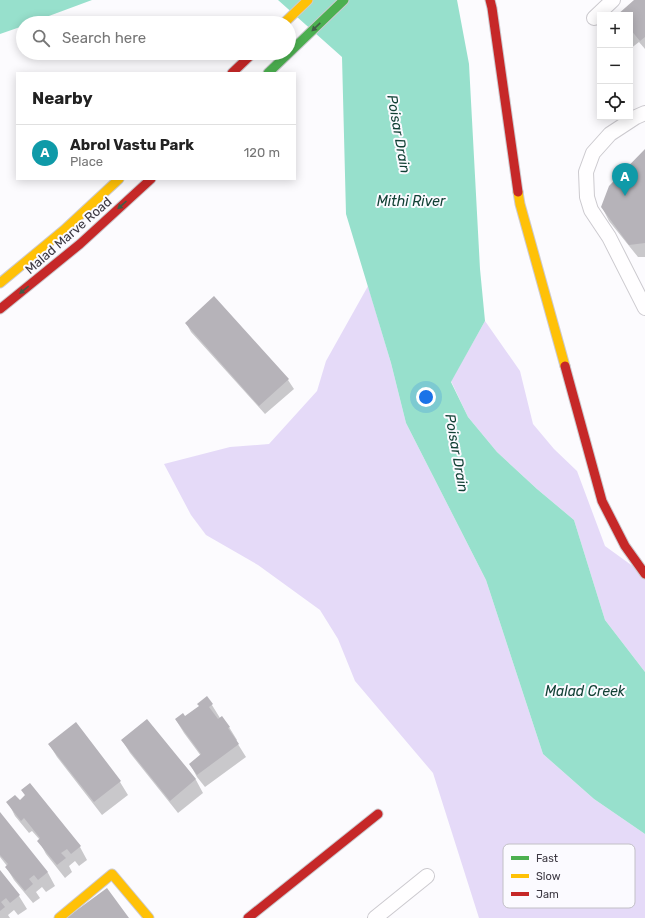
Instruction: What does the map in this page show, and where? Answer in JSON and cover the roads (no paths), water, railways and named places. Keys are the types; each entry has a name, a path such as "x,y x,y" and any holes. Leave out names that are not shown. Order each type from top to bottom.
{"street":[{"path":"291,16 308,0"},
{"path":"296,47 344,0"},
{"path":"490,0 520,204 602,501 625,546 645,574"},
{"path":"594,18 613,0"},
{"path":"233,72 246,60"},
{"path":"269,72 282,60"},
{"path":"645,113 636,117 610,134 593,153 586,172 587,197 590,210 641,285 645,308"},
{"name":"Malad Marve Road","path":"0,283 64,230 118,180"},
{"name":"Malad Marve Road","path":"0,309 80,244 150,180"},
{"path":"248,918 378,814"},
{"path":"59,918 112,874 150,918"},
{"path":"375,918 427,876"}],"water":[{"path":"0,0 92,0 49,16 16,16 16,28 0,34"},
{"path":"278,0 457,0 469,64 480,269 485,321 451,382 468,417 497,452 537,489 574,520 605,620 645,672 645,834 594,799 543,754 486,580 406,423 391,363 346,214 342,57"}],"place":[{"name":"Abrol Vastu Park","path":"625,196"}],"water label":[{"name":"Poisar Drain","path":"399,134"},
{"name":"Mithi River","path":"411,201"},
{"name":"Poisar Drain","path":"457,453"},
{"name":"Malad Creek","path":"585,691"}]}
